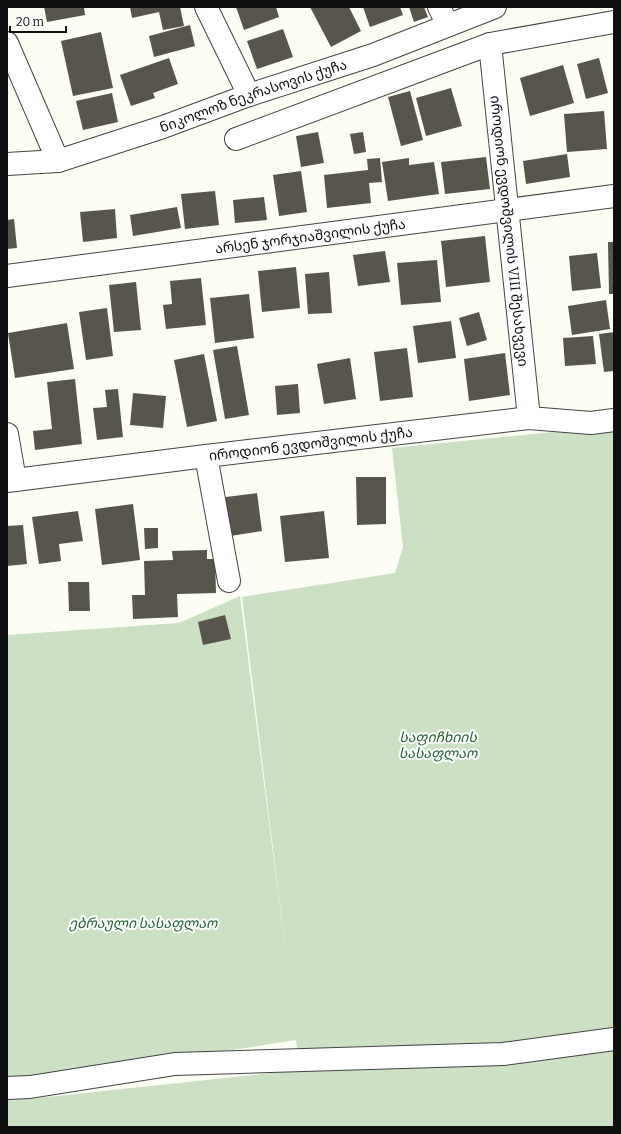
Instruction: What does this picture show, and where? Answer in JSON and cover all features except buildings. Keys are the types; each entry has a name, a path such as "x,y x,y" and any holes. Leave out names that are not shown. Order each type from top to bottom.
{"street":[{"path":"206,7 249,96"},
{"name":"ნიკოლოზ ნეკრასოვის ქუჩა","path":"7,164 58,161 163,127 373,54 443,16 495,7"},
{"path":"236,139 490,44 614,22"},
{"path":"7,43 58,161"},
{"name":"იროდიონ ევდოშვილის VIII შესახვევი","path":"490,44 529,418"},
{"name":"არსენ ჯორჯიაშვილის ქუჩა","path":"7,276 614,196"},
{"name":"იროდიონ ევდოშვილის ქუჩა","path":"11,481 206,456 529,418 591,423 614,420"},
{"path":"7,434 11,481"},
{"path":"206,456 229,582"},
{"path":"7,1088 30,1087 175,1064 503,1054 614,1039"}],"green space":[{"name":"საფიჩხიის სასაფლაო","path":"614,426 614,1127 7,1127 7,1099 38,1098 300,1070 296,1040 34,1081 7,1081 7,635 179,623 240,596 287,962 242,597 395,573 403,547 392,448"}],"park label":[{"name":"ებრაული სასაფლაო","path":"143,923"}]}
